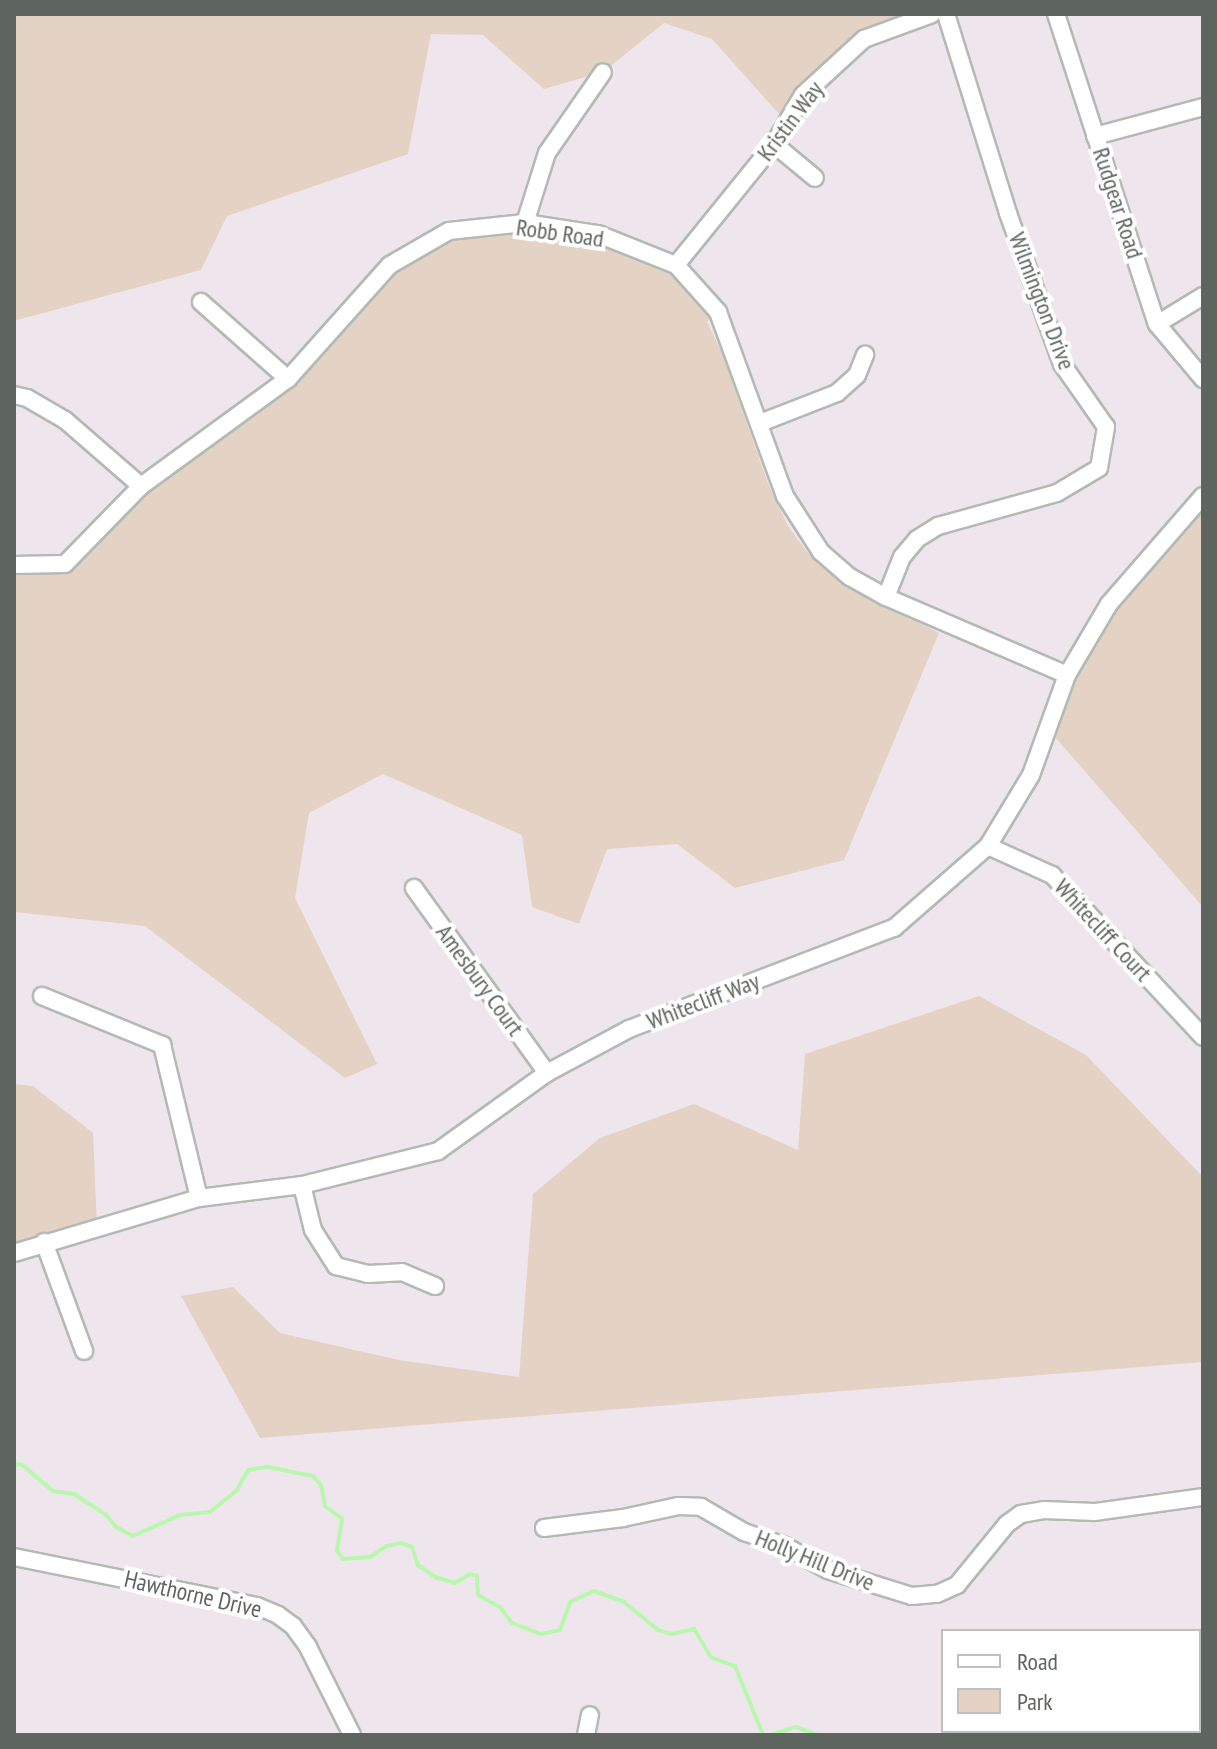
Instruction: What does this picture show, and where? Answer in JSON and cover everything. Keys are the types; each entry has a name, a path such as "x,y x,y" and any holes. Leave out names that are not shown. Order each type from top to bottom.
{"street":[{"name":"Kristin Way","path":"676,265 774,144 803,95 864,39 932,14"},
{"name":"Wilmington Drive","path":"886,597 902,557 917,539 938,526 1057,493 1099,468 1106,427 1062,364 1008,213 946,14"},
{"name":"Rudgear Road","path":"1056,14 1157,324 1203,379"},
{"path":"525,223 547,153 603,72"},
{"path":"1095,136 1203,107"},
{"path":"774,144 815,178"},
{"name":"Robb Road","path":"14,565 65,564 141,486 288,379 390,265 449,231 525,223 598,234 676,265 718,312 785,496 821,552 850,577 886,597 1067,675"},
{"path":"1157,324 1203,296"},
{"path":"201,302 288,379"},
{"path":"760,423 837,393 857,375 865,355"},
{"path":"14,395 27,398 65,420 141,486"},
{"name":"Whitecliff Way","path":"14,1253 199,1198 302,1185 438,1151 547,1073 629,1029 894,928 988,846 1031,775 1067,675 1109,604 1203,496"},
{"name":"Whitecliff Court","path":"988,846 1052,875 1203,1037"},
{"name":"Amesbury Court","path":"414,888 547,1073"},
{"path":"42,996 162,1045 199,1198"},
{"path":"302,1185 313,1230 336,1266 368,1274 402,1272 435,1286"},
{"path":"44,1242 84,1351"},
{"name":"Holly Hill Drive","path":"544,1528 623,1518 678,1506 701,1507 744,1532 785,1546 828,1570 912,1596 937,1594 957,1585 1007,1524 1021,1514 1044,1510 1095,1512 1203,1497"},
{"name":"Hawthorne Drive","path":"14,1557 257,1606 278,1615 293,1626 308,1647 352,1735"},
{"path":"586,1735 590,1715"}],"green space":[{"path":"14,14 932,14 864,39 787,123 712,39 664,23 603,72 544,89 483,35 431,34 408,154 227,216 201,270 14,321"},
{"path":"525,223 598,234 676,265 718,312 707,322 722,353 769,486 788,526 808,553 837,579 939,633 844,860 735,888 677,844 607,849 579,924 532,907 522,835 383,774 309,813 295,898 377,1064 345,1078 145,926 14,912 14,565 66,564 141,486 288,379 390,265 449,231"},
{"path":"1203,496 1203,907 1048,729 1109,604"},
{"path":"979,996 1086,1055 1203,1177 1203,1362 260,1438 181,1296 233,1287 280,1333 399,1360 519,1377 533,1194 600,1138 694,1104 798,1150 805,1054"},
{"path":"14,1084 33,1086 93,1133 97,1227 14,1253"}],"waterway":[{"path":"14,1465 21,1464 53,1491 74,1494 106,1515 116,1527 133,1536 180,1515 210,1512 237,1490 248,1470 268,1467 313,1476 321,1485 325,1506 342,1519 337,1551 343,1559 370,1557 387,1546 400,1543 412,1547 418,1565 435,1577 455,1583 470,1574 477,1576 478,1595 500,1607 512,1623 541,1634 560,1630 570,1602 594,1591 624,1602 658,1630 672,1634 694,1629 711,1657 735,1666 763,1735"},
{"path":"771,1735 796,1727 818,1735"}]}
